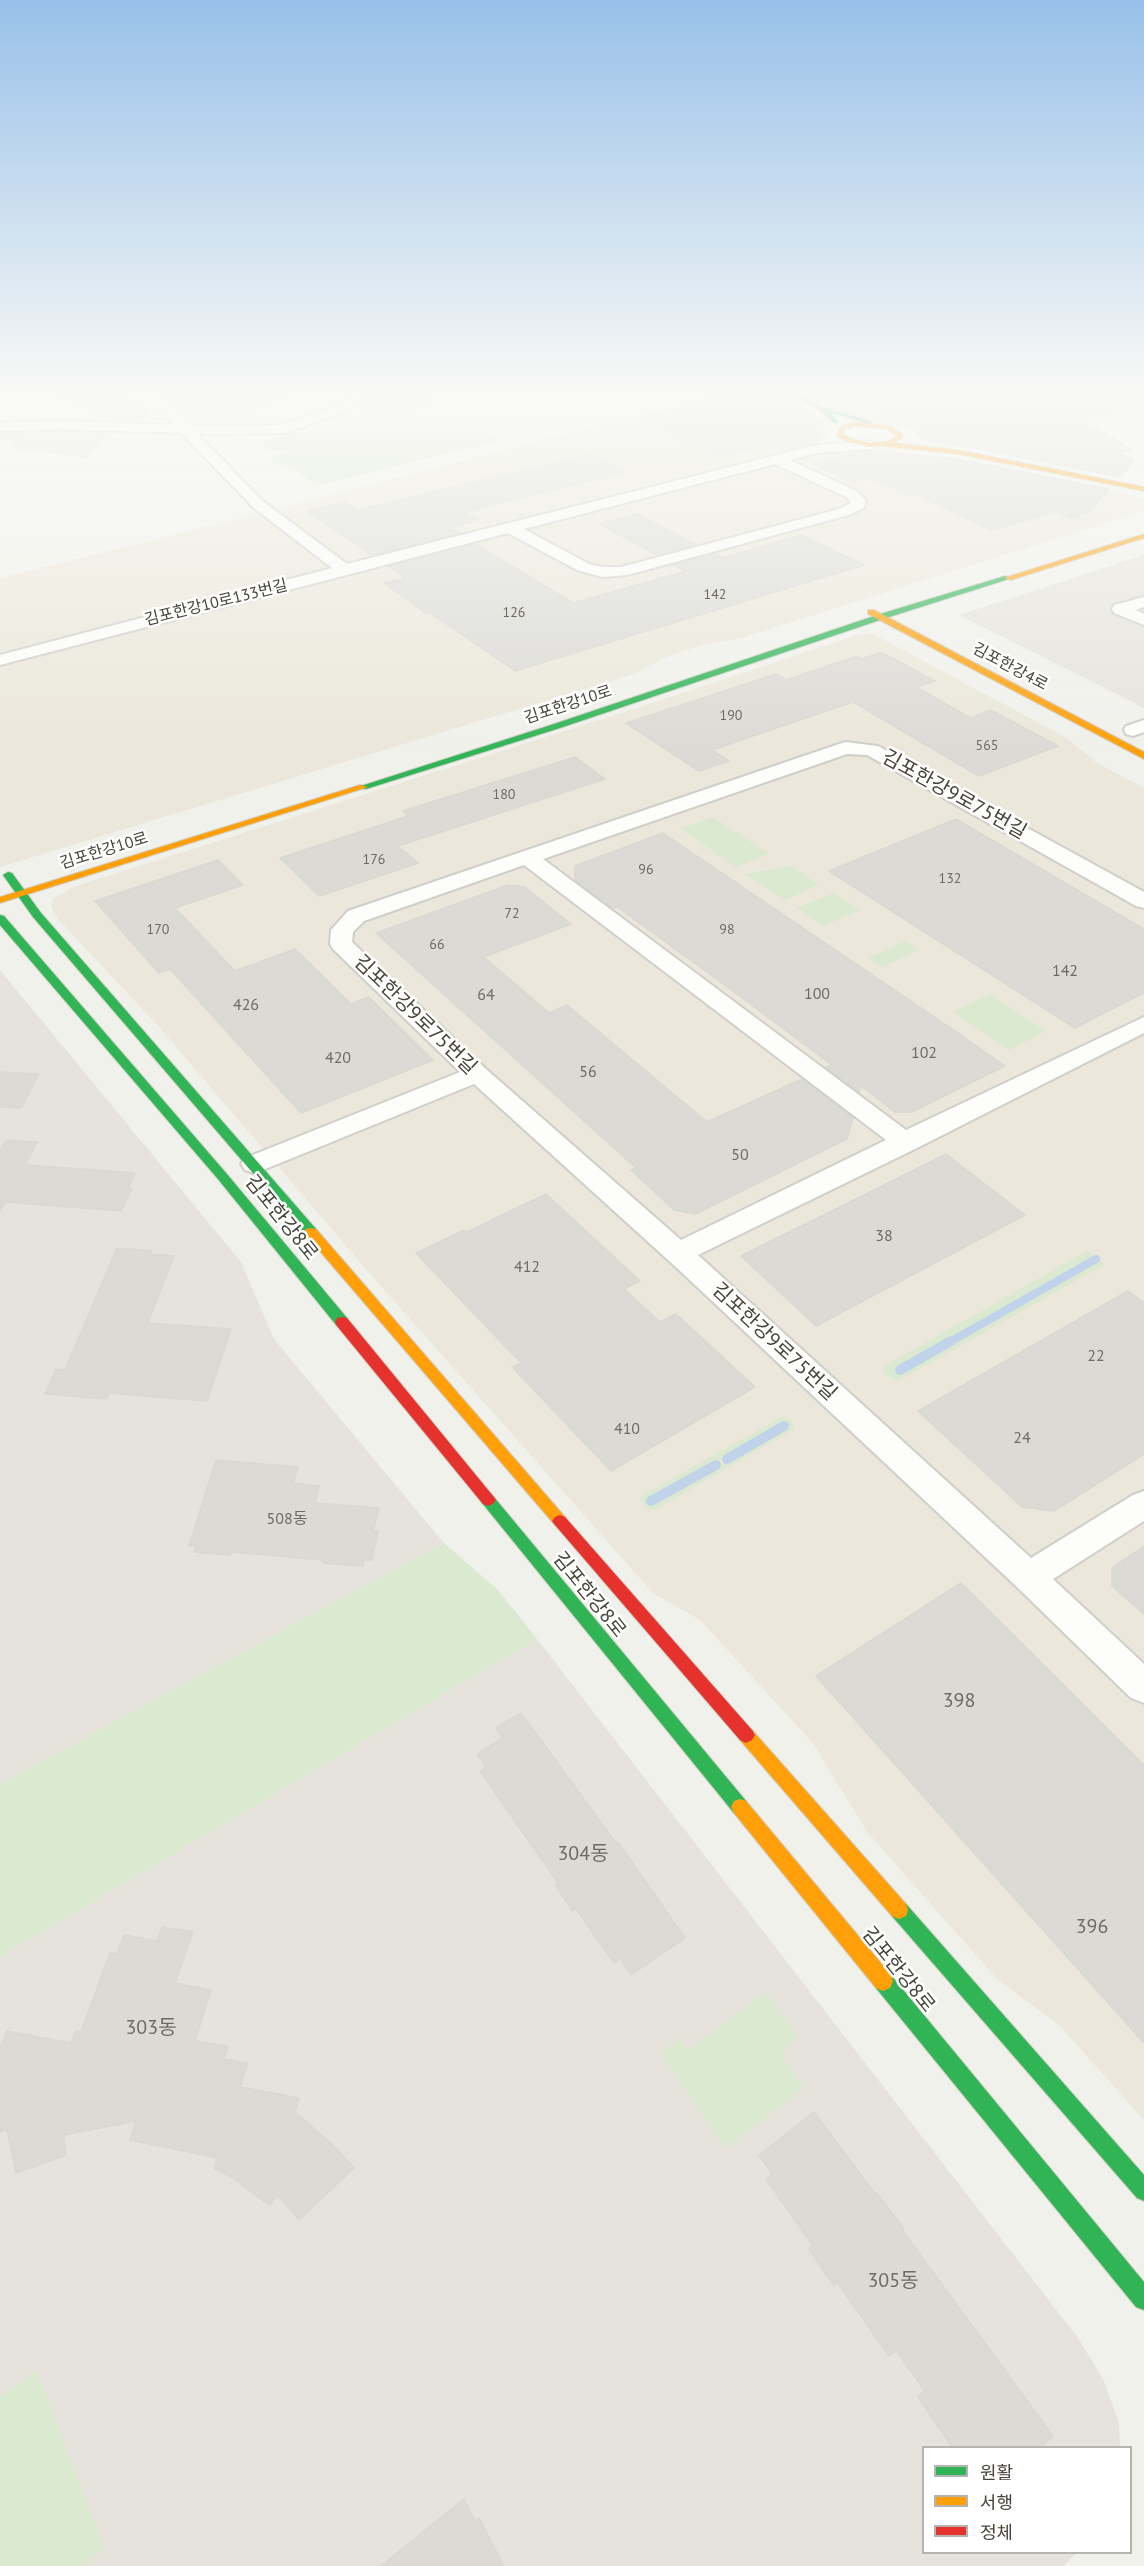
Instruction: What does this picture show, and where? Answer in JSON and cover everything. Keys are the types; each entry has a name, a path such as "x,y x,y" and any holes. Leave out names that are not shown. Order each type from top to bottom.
{"street":[{"path":"269,513 344,570"},
{"name":"김포한강10로133번길","path":"0,660 569,513"},
{"path":"511,528 583,567 602,572 621,572 842,513"},
{"name":"김포한강10로","path":"0,901 568,722 880,617 1144,536"},
{"name":"김포한강4로","path":"900,611 880,601 861,607 1144,756"},
{"path":"1144,602 1120,609 1144,620"},
{"path":"900,611 921,622"},
{"name":"김포한강9로75번길","path":"1144,901 871,750 845,748 356,916 342,930 340,944 477,1074 678,1253 1029,1577 1144,1687"},
{"path":"528,858 906,1143"},
{"name":"김포한강8로","path":"9,875 21,894 396,1333 1144,2191"},
{"name":"김포한강8로","path":"0,918 222,1176 477,1490 1144,2299"},
{"path":"678,1253 906,1143 1144,1024"},
{"path":"254,1164 477,1074"},
{"path":"1029,1577 1144,1504"}],"shaded area":[{"path":"262,513 1138,513 741,638 703,645 666,657 634,674 0,867 0,578"},
{"path":"1144,555 1144,708 959,615"},
{"path":"860,634 873,634 1067,738 1097,763 1144,788 1144,2120 1059,2025 998,1980 868,1833 812,1742 700,1620 653,1593 364,1267 160,1028 57,918 51,907 53,899 73,887 631,710"},
{"path":"0,970 241,1262 274,1339 444,1543 0,1784"},
{"path":"537,1639 1078,2338 1104,2381 1119,2423 1120,2446 922,2446 922,2554 1076,2554 1063,2566 0,2566 0,1957"}],"green space":[{"path":"713,817 769,854 736,867 681,829"},
{"path":"791,866 819,885 785,900 746,874"},
{"path":"834,893 860,910 823,926 797,908"},
{"path":"906,941 919,950 882,967 869,958"},
{"path":"990,994 1046,1031 1009,1050 953,1012"},
{"path":"1087,1251 1095,1257 899,1369 903,1371 1099,1260 1105,1264 898,1381 886,1375 883,1367"},
{"path":"782,1417 791,1420 794,1429 653,1511 644,1506 640,1497","holes":["782,1424 786,1427 653,1503 650,1500"]},
{"path":"444,1543 498,1590 537,1639 0,1957 0,1784"},
{"path":"766,1992 799,2036 785,2048 783,2057 804,2088 726,2148 660,2053 678,2039 687,2048 691,2048"},
{"path":"37,2371 105,2549 81,2566 0,2566 0,2397"}],"building":[{"path":"310,513 466,513 479,520 450,527 459,533 372,555"},
{"path":"955,513 1054,513 991,530"},
{"path":"1059,513 1087,513 1071,518"},
{"path":"637,514 697,545 657,555 599,524"},
{"path":"801,535 864,565 515,671 384,583 405,578 388,566 475,544 573,603 686,571 674,565 714,554 723,558"},
{"path":"881,652 935,681 916,687 971,718 991,710 1058,746 979,776 853,702 712,750 729,761 699,771 626,723 776,674 786,680 857,656 862,659"},
{"path":"575,757 605,779 398,846 418,863 319,896 280,858 408,816 403,811"},
{"path":"956,819 1144,929 1144,993 1075,1028 829,871"},
{"path":"663,833 1005,1066 912,1112 895,1112 861,1086 859,1092 826,1067 832,1065 617,907 613,908 575,880 575,866"},
{"path":"218,860 243,885 175,908 235,971 295,949 351,1004 369,997 433,1060 301,1113 170,969 159,973 95,901"},
{"path":"508,885 525,887 571,924 484,957 549,1013 567,1005 707,1122 802,1079 853,1118 847,1139 695,1214 674,1210 631,1170 636,1168 376,933"},
{"path":"0,1072 39,1074 21,1108 0,1107"},
{"path":"6,1140 37,1142 25,1165 135,1173 128,1188 132,1189 121,1211 5,1202 0,1211 0,1151"},
{"path":"946,1154 1025,1215 816,1326 741,1256"},
{"path":"546,1194 640,1281 624,1289 660,1322 676,1314 755,1387 611,1471 512,1367 521,1363 416,1253 464,1230 467,1232"},
{"path":"117,1248 152,1251 150,1254 174,1256 148,1323 231,1329 207,1401 109,1393 107,1399 45,1394 56,1369 65,1370"},
{"path":"1128,1291 1144,1303 1144,1454 1054,1511 1022,1507 918,1411"},
{"path":"216,1460 298,1467 293,1483 319,1486 315,1503 379,1508 373,1531 378,1531 372,1560 364,1560 363,1566 231,1552 230,1555 194,1552 196,1546 189,1546"},
{"path":"1144,1546 1144,1614 1112,1586 1112,1568"},
{"path":"961,1583 1144,1765 1144,2043 816,1676"},
{"path":"521,1713 616,1843 618,1842 685,1938 631,1975 620,1959 614,1963 576,1909 573,1911 555,1885 558,1883 480,1771 486,1767 477,1754 503,1738 496,1728"},
{"path":"162,1927 193,1932 175,1983 211,1990 195,2041 228,2046 224,2059 248,2063 240,2087 299,2098 295,2112 334,2146 354,2168 299,2220 277,2195 269,2205 230,2176 215,2169 217,2158 130,2140 136,2121 64,2135 66,2155 16,2173 7,2129 0,2132 0,2047 7,2031 71,2043 76,2031 81,2032 110,1953 117,1954 124,1935 157,1941"},
{"path":"814,2112 904,2229 902,2230 1053,2436 1043,2446 952,2446 918,2397 925,2391 896,2350 889,2356 837,2282 834,2286 809,2249 813,2246 766,2179 772,2174 759,2155"},
{"path":"464,2499 475,2521 479,2518 504,2566 381,2566"}],"waterway":[{"path":"948,1343 1096,1259"},
{"path":"900,1370 951,1341"},
{"path":"727,1459 784,1426"},
{"path":"651,1501 716,1465"}],"traffic: fast":[{"path":"363,787 557,726 880,617 1008,578"},
{"path":"8,875 37,915 311,1232"},
{"path":"0,918 222,1176 342,1322"},
{"path":"488,1500 740,1807"},
{"path":"899,1910 1144,2191"},
{"path":"883,1981 1144,2299"}],"traffic: slow":[{"path":"1008,578 1144,536"},
{"path":"871,612 1144,756"},
{"path":"2,900 363,787"},
{"path":"311,1232 560,1521"},
{"path":"746,1735 899,1910"},
{"path":"740,1807 883,1981"}],"traffic: jam":[{"path":"342,1322 488,1500"},
{"path":"560,1521 746,1735"}]}
